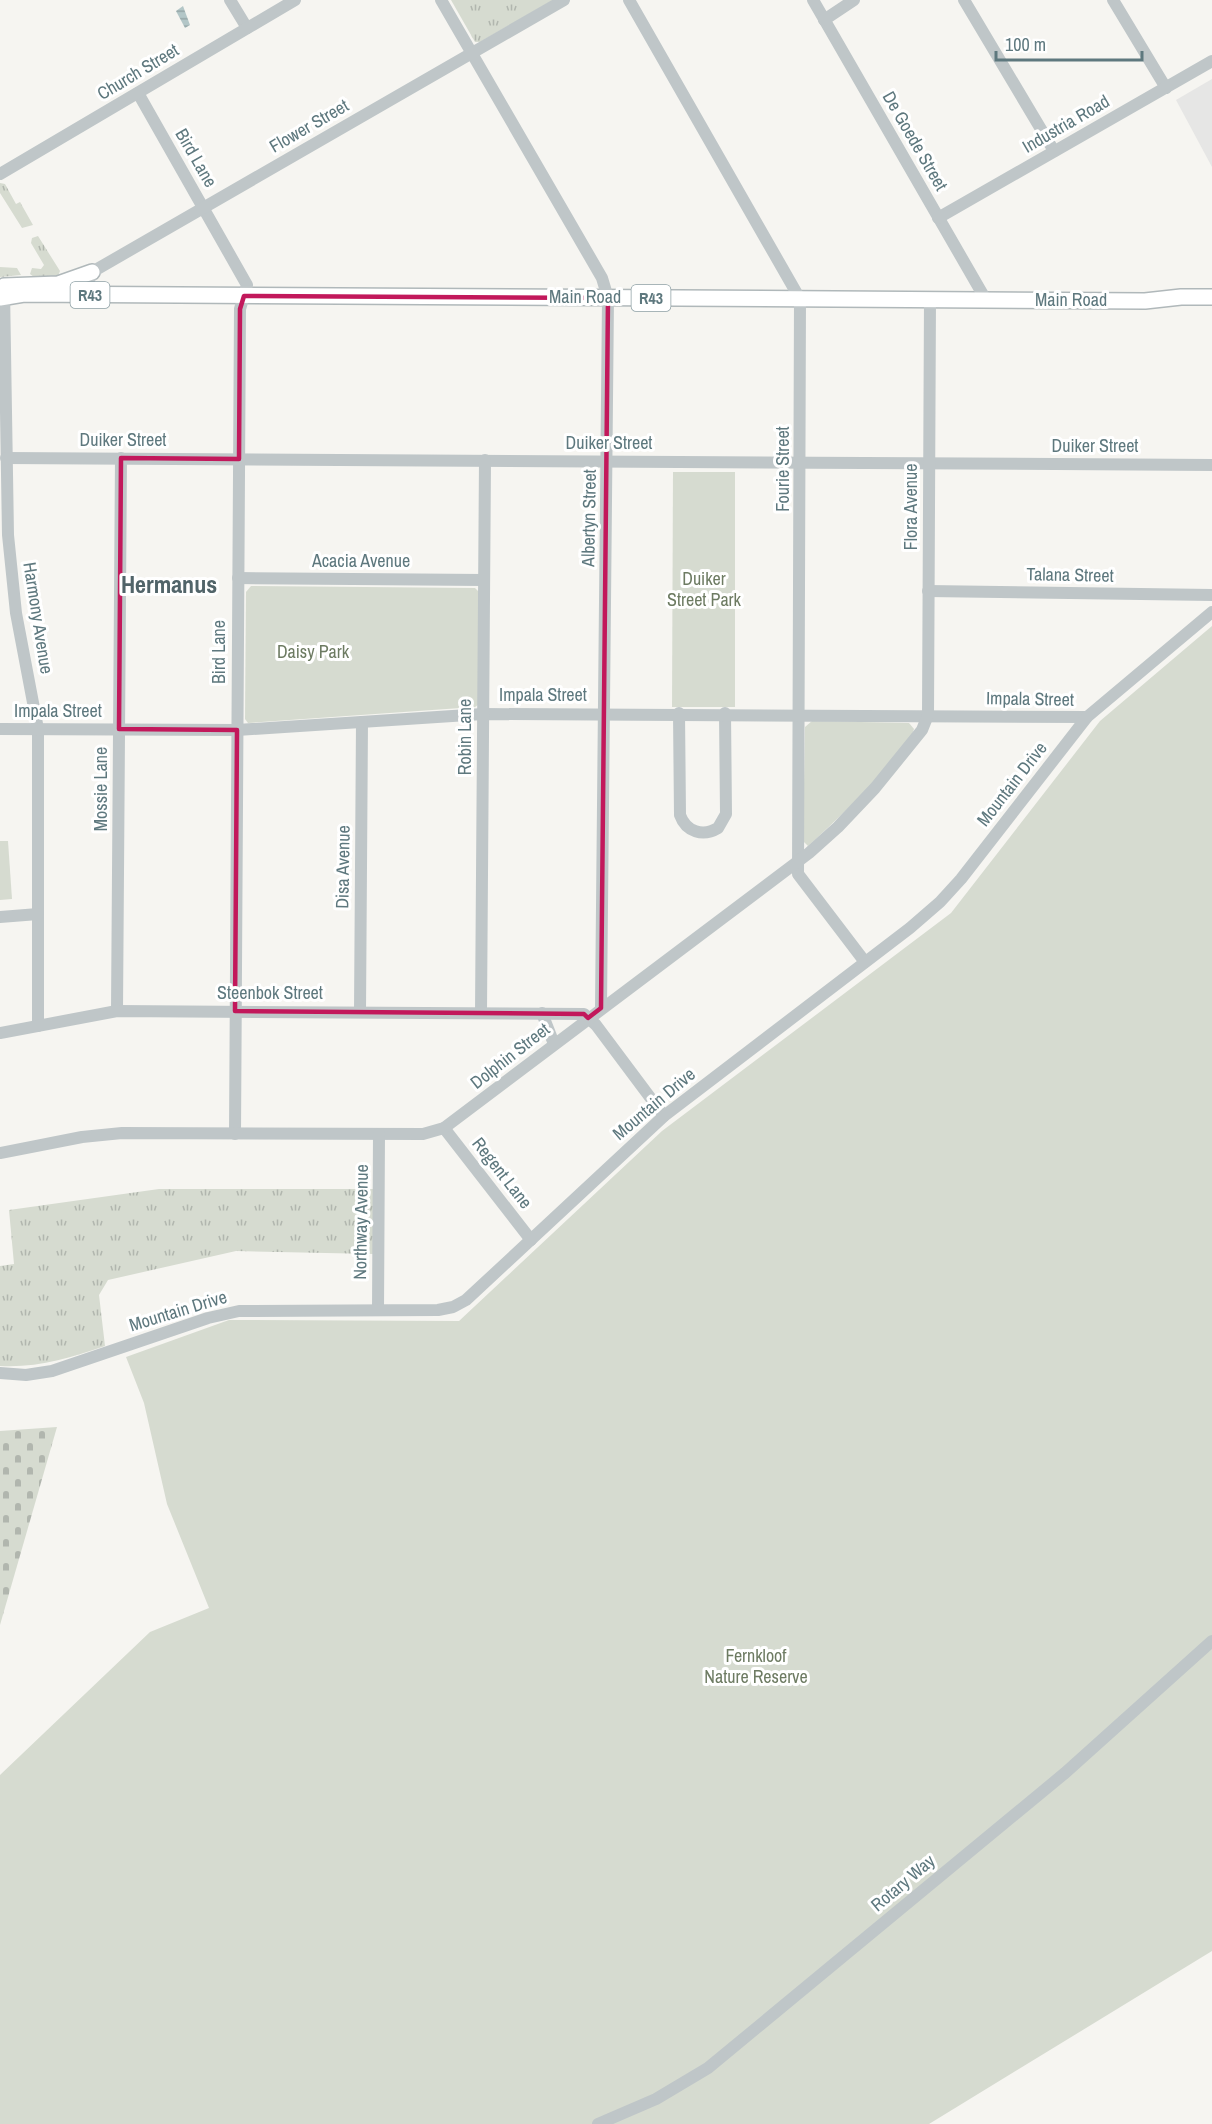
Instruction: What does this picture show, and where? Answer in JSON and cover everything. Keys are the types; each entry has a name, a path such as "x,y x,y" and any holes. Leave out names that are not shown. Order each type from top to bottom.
{"main road":[{"path":"2,292 58,284 92,272"},
{"name":"Main Road","path":"2,292 89,295 1145,301 1212,306"},
{"name":"Main Road","path":"1145,301 1181,297 1212,297"}],"street":[{"path":"230,0 247,28"},
{"name":"Church Street","path":"0,174 295,0"},
{"name":"Albertyn Street","path":"441,0 602,278 608,297 601,1008"},
{"name":"Flower Street","path":"92,272 564,0"},
{"name":"Fourie Street","path":"629,0 800,298 798,874 865,962"},
{"name":"De Goede Street","path":"813,0 986,300"},
{"path":"824,20 854,0"},
{"path":"964,0 1054,151"},
{"path":"1113,0 1166,88"},
{"name":"Industria Road","path":"938,218 1212,61"},
{"name":"Bird Lane","path":"138,93 247,285 240,309 234,1134"},
{"path":"89,295 87,285 92,272"},
{"name":"Harmony Avenue","path":"2,292 8,535 14,597 38,729 38,1026"},
{"name":"Flora Avenue","path":"928,715 930,299"},
{"name":"Duiker Street","path":"6,458 1212,465"},
{"name":"Mossie Lane","path":"117,1011 122,458"},
{"name":"Robin Lane","path":"482,1013 485,460"},
{"name":"Acacia Avenue","path":"238,578 484,580"},
{"name":"Talana Street","path":"928,591 1212,595"},
{"name":"Mountain Drive","path":"0,1373 26,1374 52,1371 208,1318 239,1311 438,1310 453,1307 471,1296 664,1116 940,902 1087,717 1212,612"},
{"name":"Impala Street","path":"0,729 237,730 483,714 605,712 1087,717"},
{"path":"679,713 680,815 688,828 702,833 718,828 726,814 725,713"},
{"name":"Dolphin Street","path":"0,1153 103,1134 423,1134 444,1128 798,861 838,827 875,788 922,730 928,715"},
{"name":"Disa Avenue","path":"360,1012 362,722"},
{"path":"0,917 38,914"},
{"name":"Steenbok Street","path":"0,1033 117,1011 542,1013 584,1014 588,1018"},
{"path":"542,1013 554,1044"},
{"path":"588,1018 664,1116"},
{"name":"Regent Lane","path":"444,1128 531,1240"},
{"name":"Northway Avenue","path":"378,1310 379,1134"},
{"name":"Rotary Way","path":"598,2124 656,2099 708,2068 1065,1773 1212,1641"}],"highlighted area":[{"path":"244,296 608,298 601,1008 588,1018 584,1014 235,1011 237,730 119,729 121,458 239,459 240,309"}],"shaded area":[{"path":"183,6 190,25 185,28 176,11"},
{"path":"1212,79 1212,167 1176,100"}],"green space":[{"path":"451,0 553,0 480,42 475,42"},
{"path":"0,183 5,184 16,204 20,202 33,225 22,228 0,193"},
{"path":"38,236 60,271 58,276 34,277 30,274 32,268 41,269 44,265 31,243 32,238"},
{"path":"0,267 17,268 21,275 0,277"},
{"name":"Duiker Street Park","path":"673,472 735,472 735,707 672,707"},
{"name":"Daisy Park","path":"251,586 475,588 479,592 478,705 248,723 245,719 246,592"},
{"name":"Fernkloof Nature Reserve","path":"1212,626 1212,1951 929,2124 0,2124 0,1775 150,1632 209,1608 167,1504 144,1403 126,1357 229,1320 459,1321 662,1131 951,913 1100,721"},
{"path":"812,721 909,723 914,729 898,755 883,772 808,846 803,841 805,727"},
{"path":"0,841 8,841 12,899 0,900"},
{"path":"159,1189 374,1189 373,1254 236,1251 108,1280 99,1295 105,1346 53,1361 0,1366 0,1266 14,1264 9,1210"},
{"path":"57,1427 0,1625 0,1431"}],"district":[{"name":"Hermanus","path":"169,585"}]}
